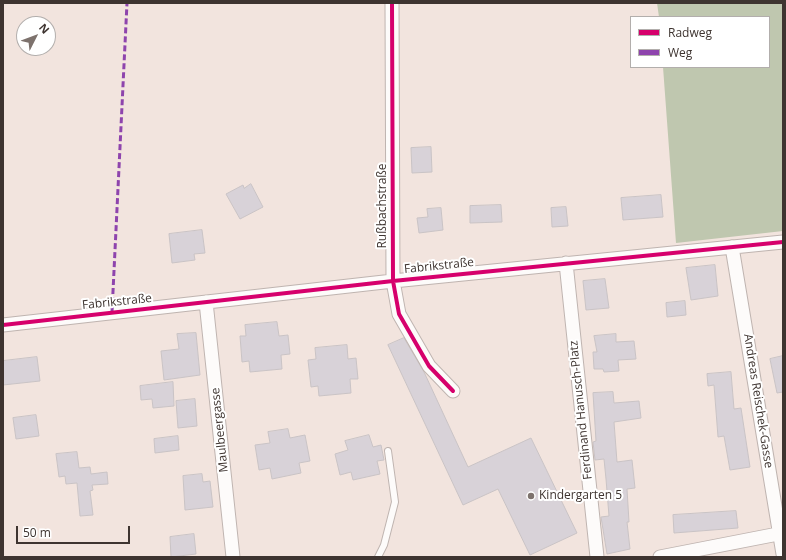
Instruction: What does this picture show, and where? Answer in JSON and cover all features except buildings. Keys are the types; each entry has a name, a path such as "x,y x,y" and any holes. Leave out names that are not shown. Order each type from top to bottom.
{"street":[{"name":"Rußbachstraße","path":"392,3 393,281 399,314 429,366 454,391"},
{"name":"Fabrikstraße","path":"3,325 393,281 783,242"},
{"name":"Andreas Reischek-Gasse","path":"732,247 781,533 783,554"},
{"name":"Ferdinand Hanusch-Platz","path":"566,263 596,557"},
{"name":"Maulbeergasse","path":"206,302 233,557"},
{"path":"660,557 781,533"}],"lane":[{"path":"378,557 384,545 395,502 388,451"}],"green space":[{"path":"657,3 783,3 783,231 676,243 663,68 770,68 770,16 659,16"}],"marked path":[{"path":"112,312 127,3"}],"cycle path":[{"path":"392,3 393,281 399,314 429,366 453,391"},
{"path":"3,325 393,281 783,242"}],"place":[{"name":"Kindergarten 5","path":"531,496"}]}
